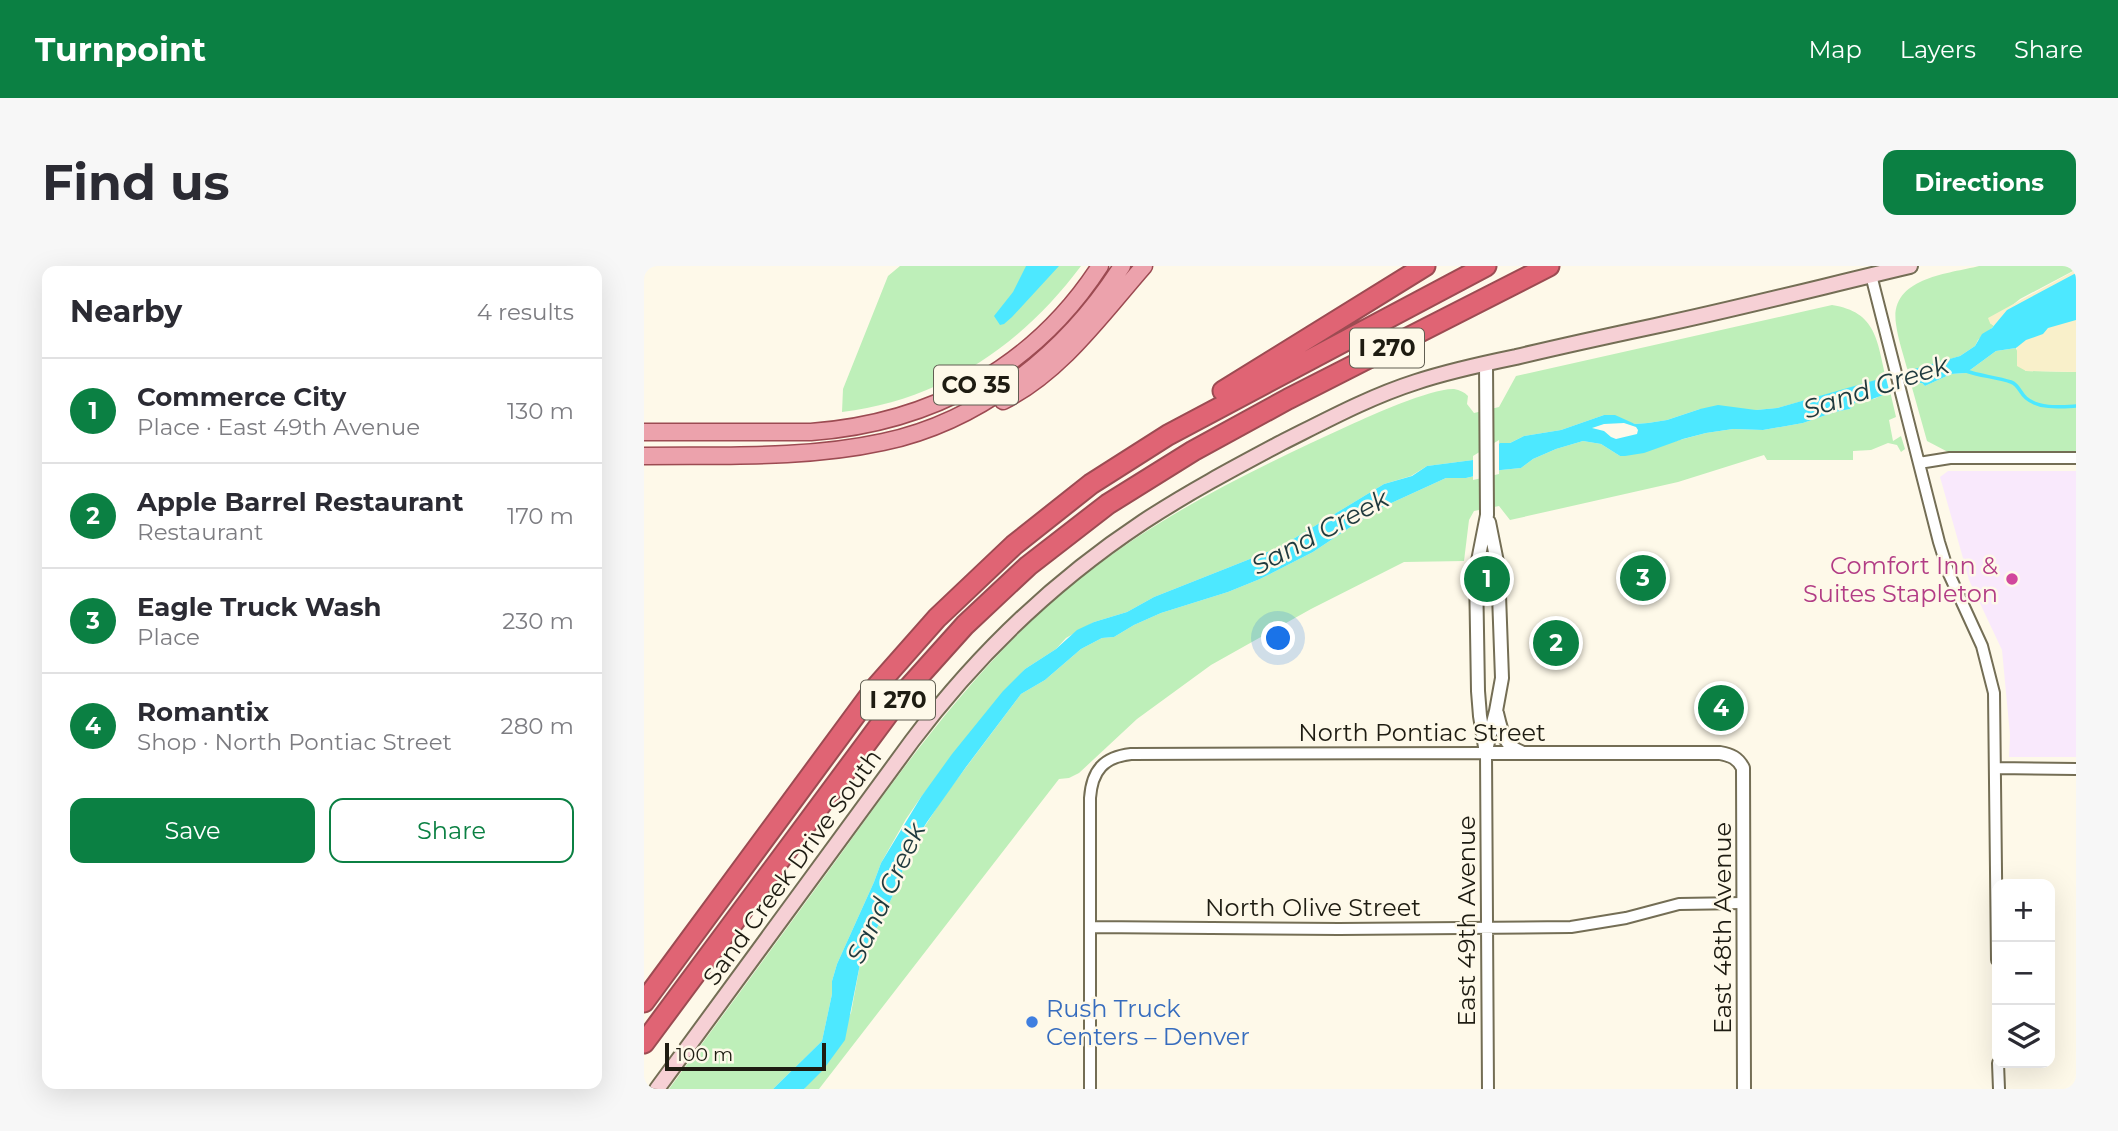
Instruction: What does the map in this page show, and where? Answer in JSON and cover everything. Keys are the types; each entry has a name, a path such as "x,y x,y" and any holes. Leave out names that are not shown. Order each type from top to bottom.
{"highway":[{"path":"1135,455 1176,419 1425,266"},
{"name":"I 270","path":"644,1002 854,715 917,639 963,592 1028,533 1082,491 1135,455 1281,373 1486,266"},
{"name":"I 270","path":"644,1043 902,694 965,625 1028,566 1108,504 1182,457 1288,399 1549,266"}],"main road":[{"name":"CO 35","path":"644,432 811,432 872,424 923,410 970,388 1031,345 1073,304 1100,266"},
{"name":"CO 35","path":"644,456 797,453 849,448 885,442 941,424 1013,382 1059,344 1091,310 1122,266"},
{"path":"976,406 1004,401 1043,374 1088,331 1144,266"},
{"name":"Sand Creek Drive South","path":"657,1089 928,720 985,655 1054,589 1140,524 1245,462 1378,396 1429,378 1910,266"}],"street":[{"path":"1871,275 1939,542 1949,574 1987,661 1995,709 1997,942"},
{"name":"East 49th Avenue","path":"1486,363 1487,515 1476,571 1478,691 1486,753 1488,1089"},
{"path":"1919,463 1950,458 2076,458"},
{"name":"East 49th Avenue","path":"1486,753 1502,678 1498,567 1487,515"},
{"path":"1496,711 1505,740 1513,749 1525,753"},
{"name":"North Pontiac Street","path":"1091,927 1090,798 1093,777 1109,759 1118,756 1720,753 1734,757 1743,768"},
{"name":"East 48th Avenue","path":"1743,768 1744,1089"},
{"path":"1995,768 2076,769"},
{"name":"North Olive Street","path":"1091,927 1588,926 1626,919 1679,904 1743,903"},
{"path":"1090,1089 1091,927"},
{"path":"1998,1068 1999,1089"}],"shaded area":[{"path":"1948,471 2076,471 2076,757 2009,757 2010,735 2002,650 1969,580 1940,477"}],"green space":[{"path":"900,266 1081,266 1033,320 1006,344 977,364 913,395 879,406 842,412 843,389 888,276"},
{"path":"1979,266 2076,266 2076,273 2073,271 2020,299 1990,323 1994,326 1975,346 1960,356 1908,372 1896,324 1896,309 1902,297 1923,281"},
{"path":"1832,305 1858,314 1866,321 1877,340 1886,378 1777,408 1700,409 1667,420 1635,424 1604,415 1561,430 1500,443 1473,460 1427,466 1411,476 1384,484 1280,547 1154,597 1127,612 1094,622 1066,638 1056,649 1025,669 906,819 881,863 837,964 822,1041 773,1089 669,1089 890,786 944,717 1001,651 1032,620 1131,541 1202,498 1275,460 1417,397 1444,390 1458,390 1468,396 1467,404 1474,413 1499,407 1516,376"},
{"path":"2016,348 2019,356 2017,363 2026,371 2076,372 2076,452 1948,452 1927,441 1911,384 1922,383 1925,386 1951,374 1966,373 1996,351"},
{"path":"1890,391 1896,417 1889,420 1893,441 1901,436 1905,449 1901,452 1897,445 1888,443 1871,450 1853,451 1853,460 1767,460 1764,455 1678,482 1510,520 1499,506 1474,511 1469,520 1464,561 1404,562 1311,609 1211,665 1137,719 1079,773 1059,779 819,1089 804,1089 851,1013 860,964 869,939 880,923 900,880 907,854 943,798 1021,694 1045,680 1081,649 1102,638 1114,637 1161,613 1260,579 1313,552 1376,510 1446,478 1466,478 1521,468 1533,459 1583,441 1601,444 1620,456 1706,433 1733,429 1763,430 1803,423 1850,409 1859,398 1874,399"}],"sand":[{"path":"2074,271 2076,372 2026,371 2017,366 2017,343 1990,323 1988,318"}],"water":[{"path":"1026,266 1059,266 1012,317 1000,325 994,316 1013,292"},
{"name":"Sand Creek","path":"2076,273 2076,320 2048,328 2043,334 2026,340 2016,348 1996,351 1966,373 1951,374 1925,386 1916,383 1867,401 1859,398 1850,409 1803,423 1763,430 1733,429 1706,433 1644,453 1625,456 1620,456 1601,444 1583,441 1533,459 1521,468 1466,478 1446,478 1376,510 1313,552 1260,579 1161,613 1114,637 1102,638 1081,649 1045,680 1021,694 966,767 907,854 900,880 880,923 869,939 860,964 845,1040 823,1070 804,1089 773,1089 822,1041 837,964 881,863 921,797 1003,691 1025,669 1056,649 1077,630 1127,612 1154,597 1280,547 1384,484 1412,476 1427,466 1473,460 1500,443 1561,430 1604,415 1615,415 1635,424 1667,420 1718,405 1756,410 1777,408 1960,356 1975,346 1982,334 1992,328 2007,310","holes":["1624,423 1636,427 1637,434 1616,439 1604,431 1592,428"]}],"pier":[{"path":"1907,368 1912,387 1890,394 1885,374"},
{"path":"1499,440 1499,474 1473,480 1473,456"}],"waterway":[{"path":"1966,371 2011,382 2026,398 2037,404 2076,406"}],"place":[{"name":"Eagle Truck Wash","path":"1643,578"},
{"name":"Commerce City","path":"1487,579"},
{"name":"Comfort Inn & Suites Stapleton","path":"2012,579"},
{"name":"Apple Barrel Restaurant","path":"1556,643"},
{"name":"Romantix","path":"1721,708"},
{"name":"Rush Truck Centers – Denver","path":"1032,1022"}]}
